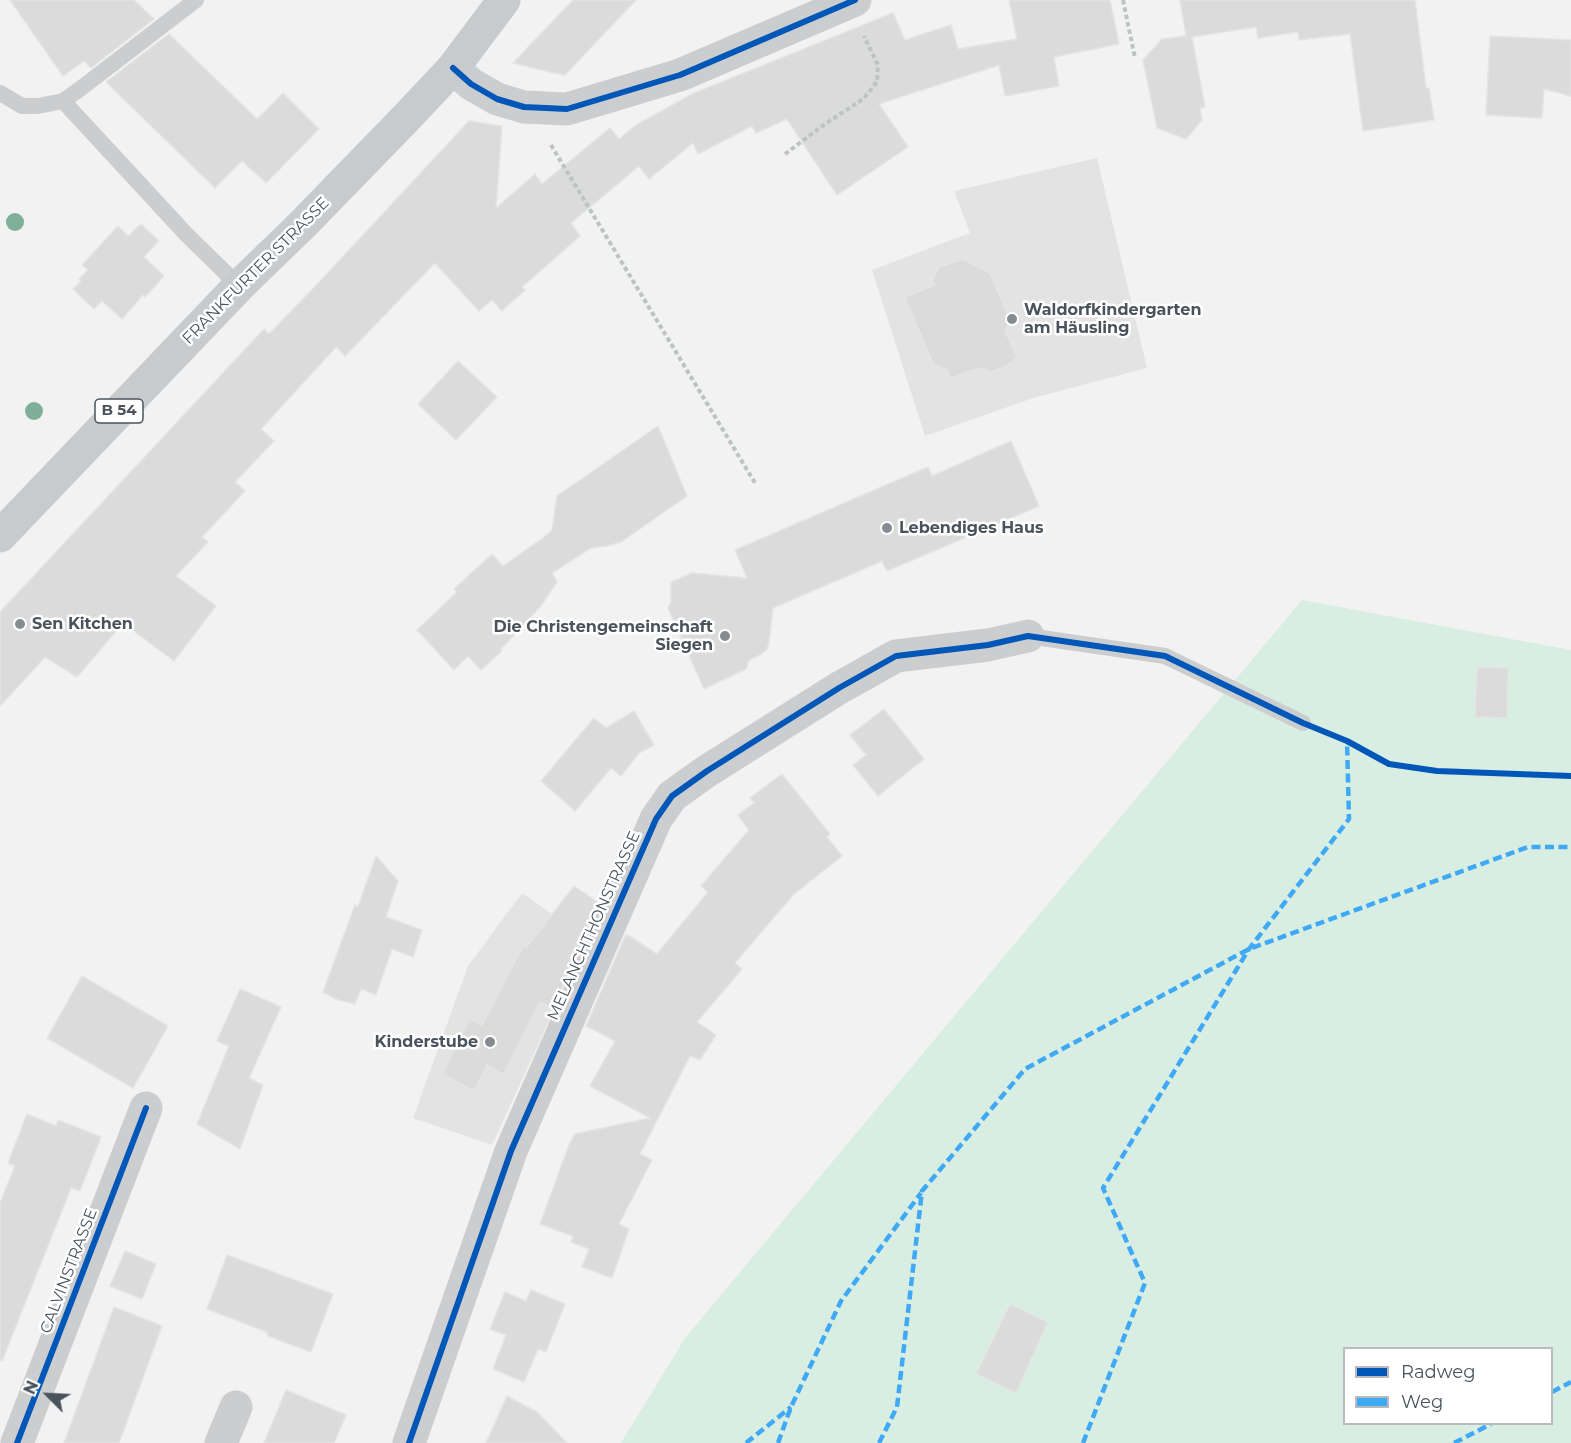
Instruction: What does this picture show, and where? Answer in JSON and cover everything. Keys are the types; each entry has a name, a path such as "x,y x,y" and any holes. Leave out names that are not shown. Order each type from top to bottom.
{"main road":[{"name":"FRANKFURTER STRASSE","path":"0,536 239,286 355,172 453,68 504,0"}],"street":[{"path":"453,68 471,84 497,99 524,107 567,110 680,75 850,2"},
{"name":"MELANCHTHONSTRASSE","path":"410,1443 511,1150 656,819 672,796 707,771 839,688 896,656 988,645 1028,636"},
{"name":"CALVINSTRASSE","path":"17,1443 146,1108"},
{"path":"221,1443 236,1407"}],"lane":[{"path":"0,93 22,106 38,106 63,101 196,0"},
{"path":"63,101 186,234 239,286"},
{"path":"1028,636 1165,656 1303,723"}],"path":[{"path":"1123,0 1135,58"},
{"path":"785,154 863,99 877,82 878,65 850,2"},
{"path":"545,109 550,145 755,483"}],"shaded area":[{"name":"Waldorfkindergarten am Häusling","path":"1097,158 1147,368 1033,398 925,436 872,270 970,233 954,191"},
{"name":"Kinderstube","path":"522,893 587,938 492,1145 413,1118 468,966"}],"green space":[{"path":"1302,600 1571,650 1571,1443 621,1443 685,1338"}],"building":[{"path":"10,0 134,0 154,19 91,68 84,61 63,76"},
{"path":"573,0 636,0 565,75 513,63"},
{"path":"1009,0 1110,0 1119,44 1054,57 1059,86 1005,96 999,65 879,104 908,147 837,195 787,119 756,133 752,126 698,154 693,143 649,179 639,166 571,223 580,236 522,287 525,290 502,311 492,300 479,311 435,263 345,356 336,347 261,429 274,441 235,482 245,491 202,537 208,542 176,576 216,606 174,661 123,623 77,677 45,657 0,706 0,612 264,329 269,334 469,121 502,126 496,208 535,174 542,184 610,128 619,139 636,125 694,93 893,13 905,40 951,25 958,49 1017,39"},
{"path":"1180,0 1415,0 1426,88 1429,88 1434,120 1363,131 1350,34 1299,40 1298,32 1258,38 1256,27 1192,37 1205,107 1200,108 1202,120 1186,139 1157,128 1143,60 1162,39 1186,36"},
{"path":"169,34 257,119 283,93 319,129 266,183 242,161 215,188 106,82"},
{"path":"1490,36 1571,40 1571,96 1544,89 1542,118 1486,115"},
{"path":"141,224 159,241 144,257 164,276 122,319 102,301 94,309 73,289 88,270 82,265 118,226 128,236"},
{"path":"963,259 990,273 1010,320 1005,331 1017,358 1004,367 990,372 980,368 951,378 947,370 933,364 905,297 935,285 933,280 939,267"},
{"path":"458,361 497,397 456,440 418,404"},
{"path":"658,426 687,496 621,542 591,548 552,573 557,582 540,607 501,649 502,651 481,670 468,656 454,670 417,630 457,592 454,589 492,554 503,566 552,530 557,496"},
{"name":"Lebendiges Haus","path":"1011,441 1039,506 887,571 882,561 773,608 767,649 749,660 746,669 704,689 668,608 671,602 671,582 692,573 747,578 735,550 928,467 932,476"},
{"path":"1477,667 1508,668 1507,718 1475,717"},
{"path":"884,709 924,759 878,796 853,765 866,755 850,735"},
{"path":"634,711 654,745 639,753 621,776 611,768 575,811 541,781 594,718 606,728"},
{"path":"782,774 830,834 827,837 842,856 793,895 735,963 742,969 697,1022 716,1035 700,1060 690,1056 640,1154 652,1160 619,1224 629,1229 612,1278 582,1267 589,1249 571,1242 573,1236 540,1224 569,1145 575,1134 650,1118 590,1086 615,1041 586,1026 626,934 657,954 708,892 701,886 749,830 738,815 754,803 750,798"},
{"path":"376,856 398,881 386,917 422,930 413,957 392,949 376,995 361,989 355,1004 338,1000 323,992"},
{"path":"574,886 599,903 553,1009 540,1002 503,1075 487,1065 474,1091 442,1074 469,1019 482,1025 523,946 526,948"},
{"path":"82,976 168,1026 133,1088 47,1038"},
{"path":"240,989 281,1007 249,1078 263,1085 240,1149 197,1124 229,1046 217,1041"},
{"path":"27,1114 56,1126 58,1120 101,1137 80,1191 71,1188 2,1361 0,1360 0,1203 15,1166 8,1163"},
{"path":"125,1251 156,1264 142,1299 110,1286"},
{"path":"227,1255 333,1294 311,1352 207,1309"},
{"path":"531,1290 565,1304 546,1352 538,1349 524,1382 493,1369 506,1335 490,1329 505,1292 526,1301"},
{"path":"1010,1304 1048,1322 1016,1393 976,1374"},
{"path":"114,1307 162,1326 119,1443 64,1443"},
{"path":"286,1390 346,1415 334,1443 264,1443"},
{"path":"507,1396 537,1412 567,1443 486,1443"}],"marked path":[{"path":"1083,1443 1145,1283 1103,1188 1249,949 1349,819 1347,741"},
{"path":"879,1443 897,1407 922,1191 1025,1069 1249,949 1528,847 1571,847"},
{"path":"778,1443 791,1407 841,1301 921,1193"},
{"path":"1553,1391 1571,1382"},
{"path":"746,1443 791,1407"},
{"path":"1454,1443 1489,1425"}],"cycle path":[{"path":"453,68 471,84 497,99 524,107 567,109 680,75 855,0"},
{"path":"409,1443 511,1151 656,819 672,796 707,771 839,688 896,656 988,645 1028,636 1165,656 1303,723 1347,741 1389,764 1437,771 1571,776"},
{"path":"17,1443 146,1108"}],"place":[{"name":"Waldorfkindergarten am Häusling","path":"1012,319"},
{"name":"Lebendiges Haus","path":"887,528"},
{"name":"Sen Kitchen","path":"20,624"},
{"name":"Die Christengemeinschaft Siegen","path":"725,636"},
{"name":"Kinderstube","path":"490,1042"}]}
